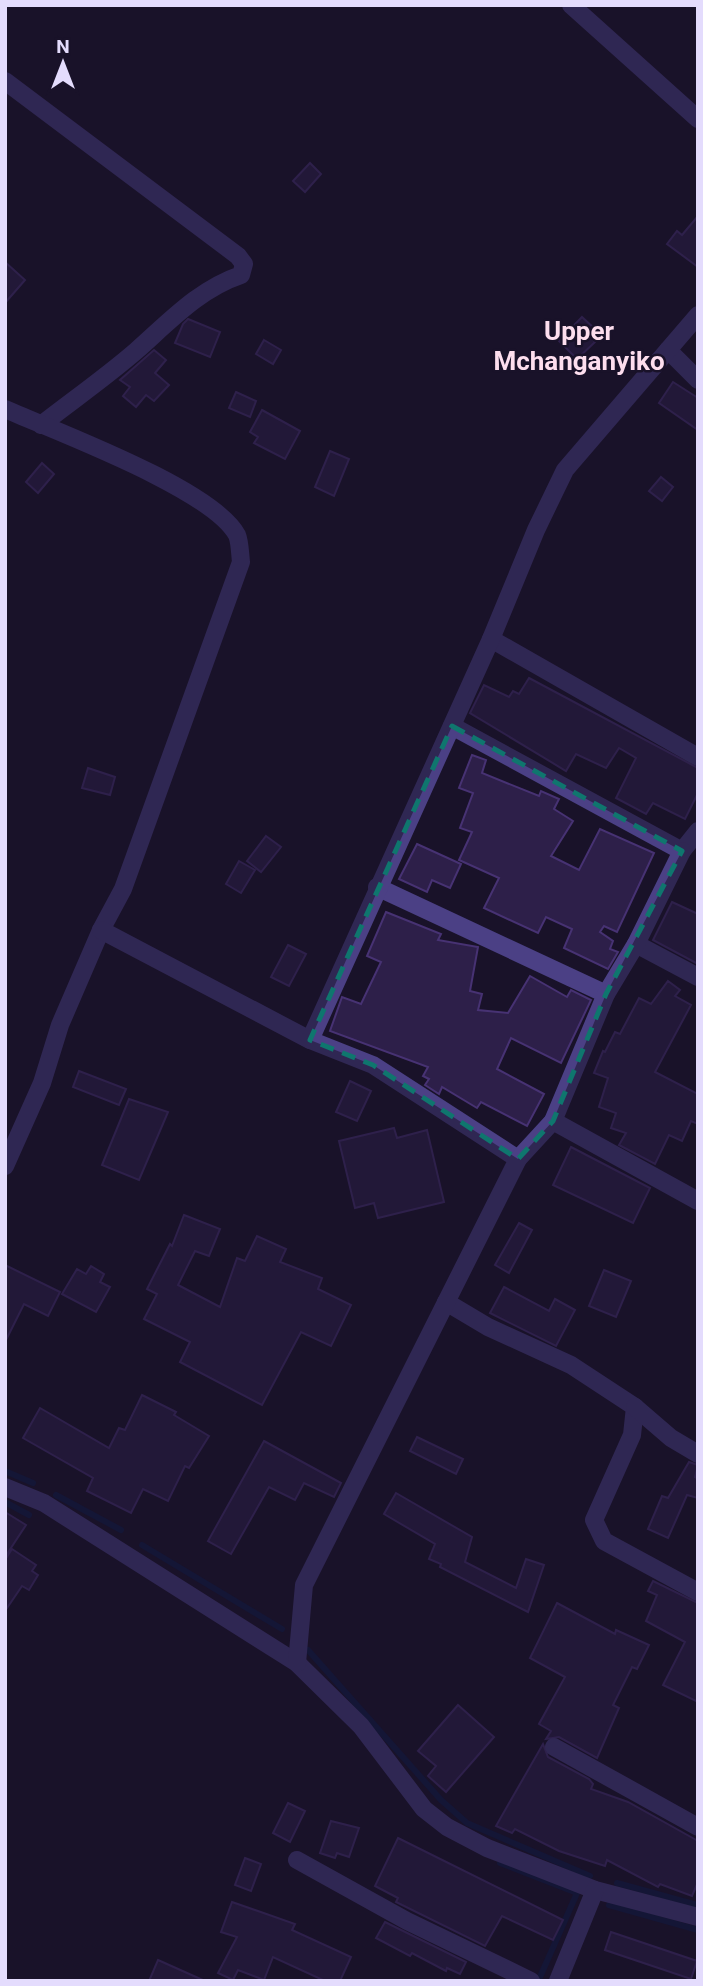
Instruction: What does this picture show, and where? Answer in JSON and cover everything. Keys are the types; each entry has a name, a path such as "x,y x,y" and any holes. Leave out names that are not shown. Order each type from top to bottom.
{"street":[{"path":"570,5 698,119"},
{"path":"5,81 239,256 244,264 241,275 223,281 180,310 134,352 41,425"},
{"path":"310,1040 565,470 698,315"},
{"path":"668,350 698,380"},
{"path":"5,409 136,465 214,510 237,536 241,562 123,889 100,930 60,1025 42,1083 5,1166"},
{"path":"491,639 698,757"},
{"path":"452,726 682,850"},
{"path":"297,1663 304,1585 518,1159 553,1121 606,994 636,944 682,850 698,831"},
{"path":"377,887 606,994"},
{"path":"100,930 310,1040 373,1065 518,1159"},
{"path":"636,944 698,977"},
{"path":"553,1121 698,1201"},
{"path":"446,1302 488,1327 571,1365 635,1407 671,1438 698,1454"},
{"path":"635,1407 632,1436 594,1520 604,1541 698,1592"},
{"path":"5,1487 44,1503 297,1663 361,1726 424,1809 447,1828 595,1890 698,1917"},
{"path":"554,1747 698,1827"},
{"path":"297,1860 407,1921 531,1981"},
{"path":"558,1981 595,1890"}],"highlighted area":[{"path":"452,726 682,851 606,994 553,1121 518,1159 373,1065 310,1040"}],"building":[{"path":"310,163 321,174 305,192 293,181"},
{"path":"698,216 698,267 667,244 677,231 682,235"},
{"path":"5,262 25,280 5,303"},
{"path":"582,317 594,328 588,335 595,342 577,359 559,341"},
{"path":"188,319 220,332 210,357 175,343"},
{"path":"264,340 281,350 273,364 256,354"},
{"path":"154,350 166,360 155,373 169,385 154,401 146,395 136,407 123,396 130,387 120,380"},
{"path":"673,382 698,398 698,430 659,403"},
{"path":"236,392 256,401 250,417 229,408"},
{"path":"262,410 300,431 285,459 254,443 258,437 250,432"},
{"path":"330,451 349,459 334,496 315,487"},
{"path":"42,463 54,474 38,493 26,482"},
{"path":"661,477 673,487 662,501 649,491"},
{"path":"529,678 698,768 698,793 685,819 653,803 646,814 616,798 636,758 619,748 606,768 576,754 566,771 470,713 484,685 509,697 513,691 519,694"},
{"path":"472,755 486,760 482,773 539,796 541,791 559,799 554,809 573,821 551,856 579,870 600,829 654,853 617,932 604,926 600,932 613,941 610,949 618,952 608,969 564,948 572,929 546,917 538,933 484,908 499,878 459,860 472,832 460,828 473,793 459,788"},
{"path":"88,768 115,777 110,795 82,788"},
{"path":"266,836 281,847 261,872 247,861"},
{"path":"417,844 461,864 450,888 432,880 427,892 399,879"},
{"path":"239,861 255,870 241,893 226,884"},
{"path":"672,902 698,914 698,964 653,940"},
{"path":"386,912 441,934 438,940 478,947 470,991 482,994 478,1010 508,1013 530,976 567,997 571,990 591,1000 561,1063 511,1038 497,1069 544,1094 527,1126 481,1102 477,1108 442,1087 439,1094 425,1085 429,1079 423,1076 428,1067 330,1031 342,997 361,1004 381,962 367,956"},
{"path":"288,945 306,954 289,986 271,977"},
{"path":"668,981 680,990 675,996 691,1005 655,1072 698,1094 698,1124 691,1121 682,1141 669,1135 655,1164 619,1145 626,1133 611,1128 616,1113 599,1107 608,1078 594,1073 603,1051 605,1052 615,1032 620,1034 639,998 651,1004"},
{"path":"79,1071 126,1089 119,1105 73,1087"},
{"path":"350,1081 371,1091 357,1121 336,1112"},
{"path":"129,1099 168,1112 139,1180 102,1165"},
{"path":"394,1128 397,1138 427,1130 444,1202 378,1218 374,1203 355,1208 339,1141"},
{"path":"571,1147 650,1188 633,1223 553,1185"},
{"path":"184,1215 220,1229 209,1256 195,1251 178,1285 220,1307 237,1258 245,1261 257,1236 286,1249 280,1262 322,1278 318,1289 351,1305 331,1346 301,1332 262,1405 180,1362 190,1342 144,1319 157,1294 147,1289 170,1244 172,1246"},
{"path":"519,1223 532,1230 509,1273 495,1265"},
{"path":"5,1265 60,1292 48,1316 24,1304 5,1342"},
{"path":"91,1266 104,1274 100,1282 110,1287 96,1312 62,1294 77,1269 86,1274"},
{"path":"604,1270 631,1281 616,1317 589,1306"},
{"path":"504,1287 549,1311 555,1299 575,1310 556,1346 490,1313"},
{"path":"142,1395 176,1412 174,1415 209,1436 189,1468 185,1466 168,1501 143,1489 131,1513 87,1491 93,1478 23,1438 40,1408 109,1448 119,1428 125,1430"},
{"path":"417,1437 463,1459 456,1474 410,1451"},
{"path":"264,1441 341,1483 334,1497 304,1483 295,1500 269,1487 231,1554 208,1541"},
{"path":"689,1462 698,1465 695,1477 698,1479 698,1498 687,1495 668,1538 648,1529 662,1496 668,1498"},
{"path":"396,1493 472,1537 465,1562 516,1588 526,1559 544,1565 528,1612 429,1559 435,1544 384,1514"},
{"path":"5,1512 26,1525 5,1557"},
{"path":"12,1549 36,1565 32,1571 38,1575 29,1590 22,1586 5,1611 5,1560"},
{"path":"653,1581 698,1603 698,1702 663,1685 685,1642 646,1621 657,1595 648,1591"},
{"path":"557,1603 615,1634 616,1630 649,1645 637,1669 632,1667 613,1705 619,1708 597,1758 559,1737 546,1739 551,1731 539,1724 565,1677 530,1658"},
{"path":"458,1705 494,1737 446,1792 428,1776 436,1766 418,1751"},
{"path":"543,1744 548,1757 589,1779 593,1784 591,1789 628,1802 698,1841 698,1882 692,1896 660,1884 658,1887 607,1860 605,1866 559,1851 515,1829 512,1833 496,1826"},
{"path":"288,1803 305,1811 290,1842 273,1833"},
{"path":"331,1821 359,1828 349,1857 337,1853 335,1858 320,1853"},
{"path":"398,1838 563,1920 553,1940 502,1916 485,1946 396,1902 398,1898 375,1886"},
{"path":"245,1858 261,1864 251,1891 235,1885"},
{"path":"232,1902 295,1924 292,1930 351,1957 340,1981 325,1981 273,1957 264,1980 238,1970 233,1980 218,1973 237,1937 221,1932"},
{"path":"385,1922 466,1962 460,1974 447,1968 446,1971 412,1953 410,1956 376,1938"},
{"path":"611,1932 697,1961 691,1979 605,1950"},
{"path":"158,1960 205,1981 149,1981"}],"waterway":[{"path":"5,1471 33,1483"},
{"path":"56,1495 121,1530"},
{"path":"5,1502 29,1515"},
{"path":"142,1545 282,1629"},
{"path":"308,1650 441,1800 467,1823 590,1876"},
{"path":"500,1863 577,1893 540,1977"},
{"path":"617,1883 697,1905"},
{"path":"609,1905 698,1930"}],"district":[{"name":"Upper Mchanganyiko","path":"579,346"}]}
